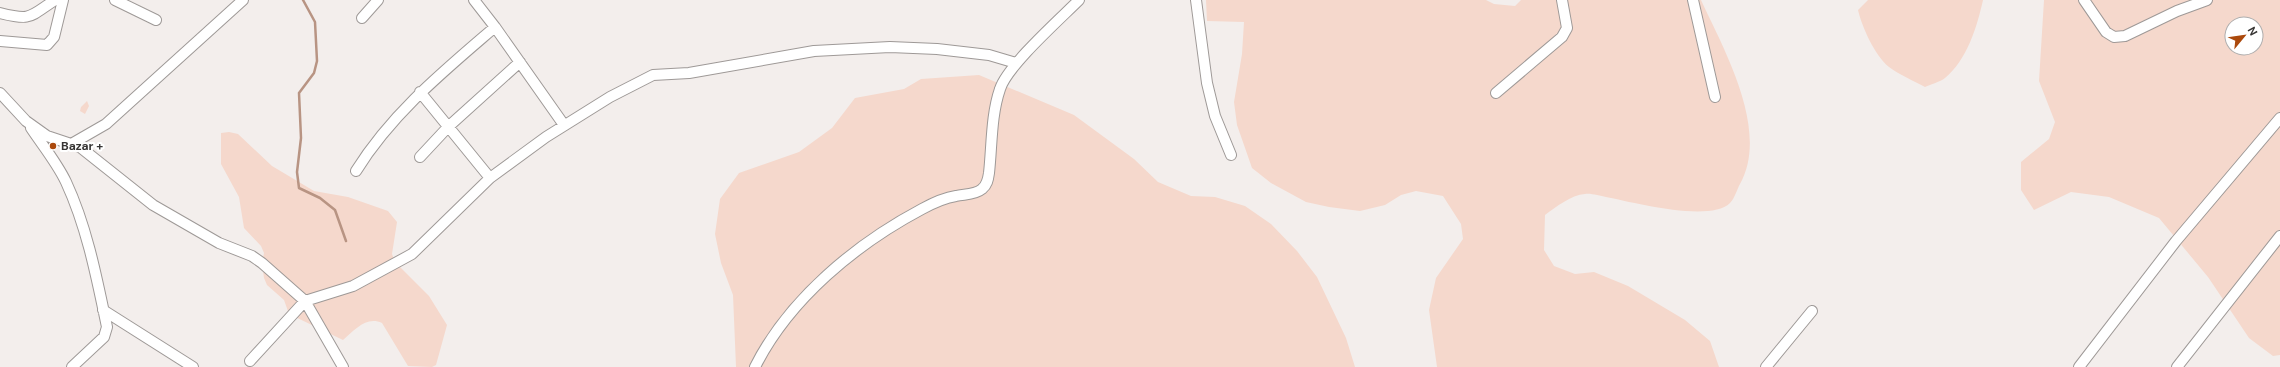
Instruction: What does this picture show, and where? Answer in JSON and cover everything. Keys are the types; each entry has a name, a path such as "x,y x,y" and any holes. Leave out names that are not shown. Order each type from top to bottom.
{"street":[{"path":"0,13 26,18 36,14 55,0"},
{"path":"0,41 47,45 54,37 63,0"},
{"path":"115,0 156,20"},
{"path":"73,143 106,124 243,0"},
{"path":"362,18 378,0"},
{"path":"474,0 495,27 564,125"},
{"path":"755,367 765,346 794,309 836,268 904,218 936,201 981,190 987,183 989,173 995,113 1000,87 1016,63 1078,0"},
{"path":"1196,0 1206,83 1215,116 1231,155"},
{"path":"1496,93 1562,37 1567,28 1562,0"},
{"path":"1693,0 1714,97"},
{"path":"2084,0 2106,32 2114,37 2125,36 2176,11 2207,0"},
{"path":"356,171 365,156 420,92 495,27"},
{"path":"250,361 305,301 353,286 406,258 490,178 564,125 610,97 653,75 689,73 814,51 890,47 937,49 989,55 1016,63"},
{"path":"420,157 448,127 520,62"},
{"path":"420,92 490,178"},
{"path":"0,93 26,121 57,166 73,199 86,239 107,327 104,337 72,367"},
{"path":"2079,367 2176,241 2280,118"},
{"path":"26,121 47,136 73,143 87,152 126,186 153,206 219,242 252,256 305,301 343,367"},
{"path":"2177,367 2280,236"},
{"path":"103,310 193,367"},
{"path":"1766,367 1812,311"}],"shaded area":[{"path":"1206,0 1486,0 1494,4 1515,6 1521,0 1701,0 1731,66 1747,115 1750,140 1748,163 1733,199 1730,203 1720,209 1689,211 1651,206 1593,194 1580,195 1564,202 1545,215 1544,250 1554,266 1575,274 1594,272 1628,286 1685,320 1710,341 1719,367 1437,367 1429,310 1436,278 1463,239 1461,224 1443,196 1416,191 1401,195 1385,205 1360,211 1329,207 1306,202 1271,183 1252,168 1237,125 1234,102 1242,54 1244,22 1207,21"},
{"path":"1868,0 1983,0 1978,21 1970,42 1965,53 1953,71 1941,81 1925,87 1893,70 1884,62 1874,49 1866,33 1858,10"},
{"path":"2044,0 2280,0 2280,355 2273,356 2249,338 2208,277 2159,218 2109,197 2071,192 2034,210 2021,190 2021,162 2049,139 2055,122 2039,81"},
{"path":"979,75 1074,115 1134,159 1158,182 1191,196 1215,197 1245,206 1271,224 1297,251 1317,277 1346,338 1355,367 736,367 733,295 721,263 715,234 720,199 739,173 799,152 832,128 855,98 904,89 921,79"},
{"path":"87,101 89,106 85,114 80,111 81,107"},
{"path":"229,132 238,134 272,166 314,191 348,197 388,211 397,222 392,254 395,262 429,296 447,325 436,365 432,367 408,366 382,323 371,321 361,325 343,340 289,314 284,300 267,285 264,278 262,263 264,253 261,246 244,228 239,197 221,164 221,133"}],"waterway":[{"path":"303,0 315,22 317,61 314,73 299,93 301,138 297,172 299,188 320,198 335,210 346,241"}],"place":[{"name":"Bazar +","path":"53,146"}]}
